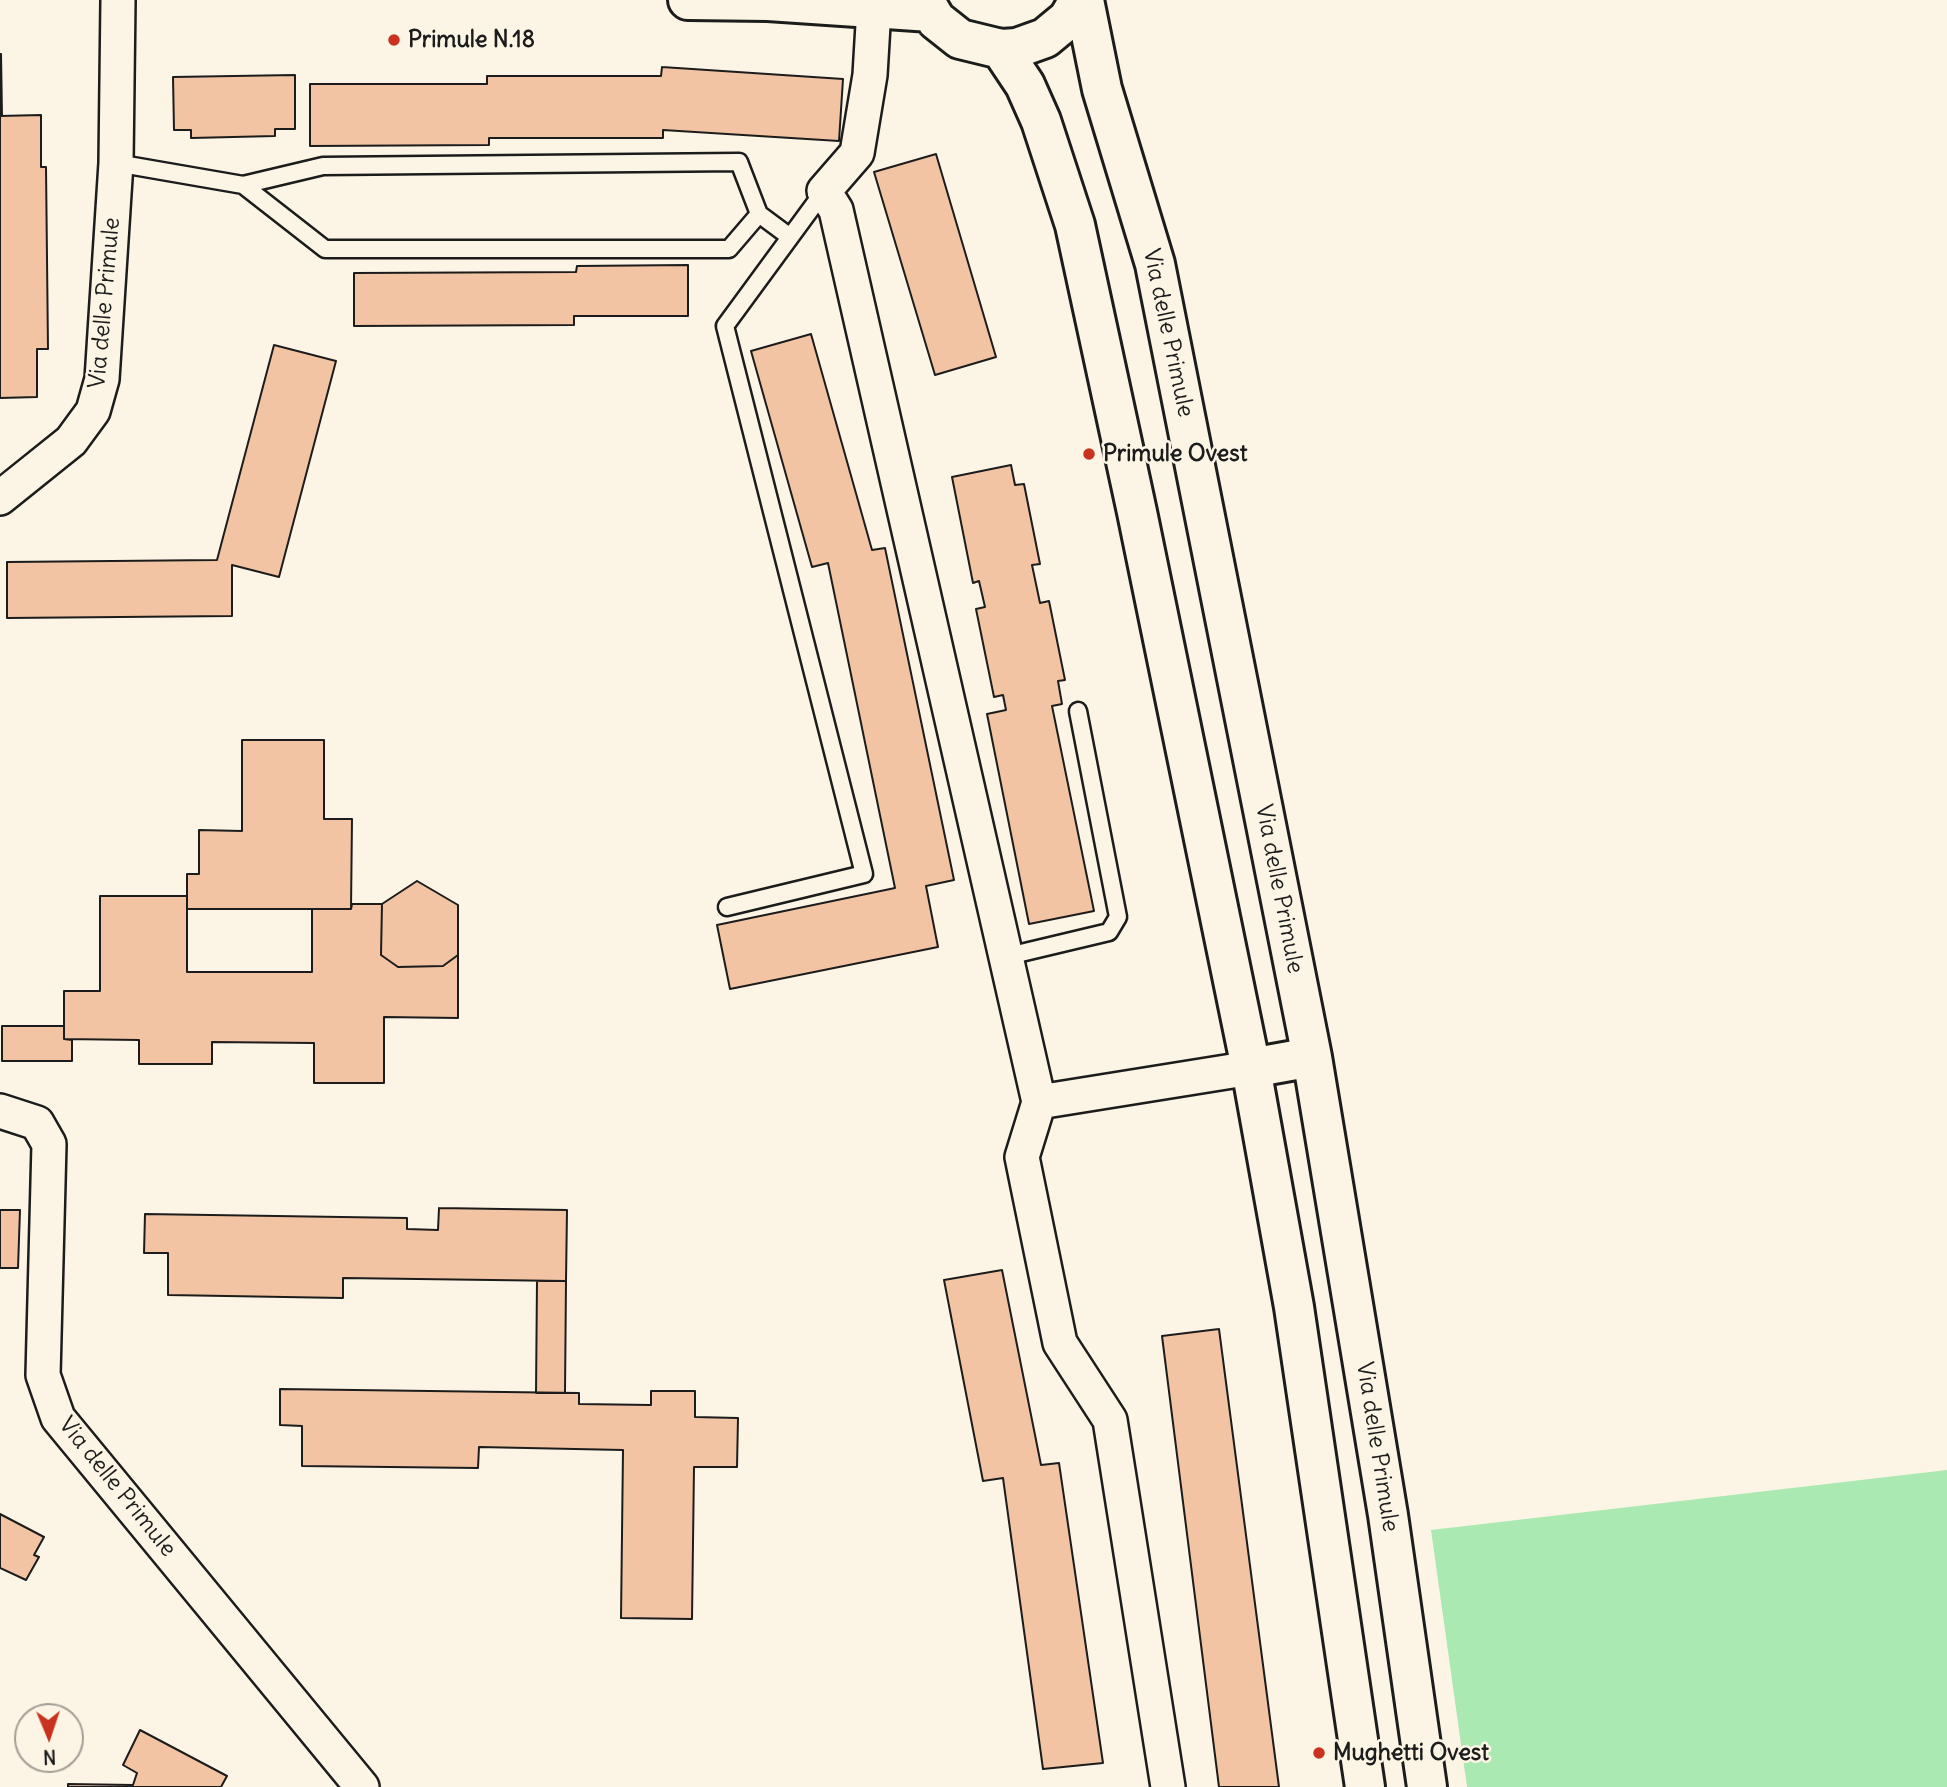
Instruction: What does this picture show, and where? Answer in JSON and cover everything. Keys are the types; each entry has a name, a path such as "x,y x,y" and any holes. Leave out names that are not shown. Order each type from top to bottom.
{"main road":[{"path":"688,0 768,1 874,8 928,6 936,20 960,39 1002,49 1017,48 1045,38 1068,19 1082,0"},
{"name":"Via delle Primule","path":"1082,0 1102,89 1155,264 1312,1057 1388,1515 1427,1787"},
{"path":"1002,49 1025,85 1041,121 1075,225 1137,512 1251,1068 1294,1307 1365,1787"},
{"path":"1251,1068 1312,1057"}],"street":[{"name":"Via delle Primule","path":"3,491 71,441 93,411 102,379 116,163 118,0"},
{"path":"874,8 870,75 857,153 824,191 836,210 1039,1102 1022,1157 1060,1343 1110,1420 1168,1787"},
{"path":"1039,1102 1251,1068"},
{"name":"Via delle Primule","path":"0,1111 37,1123 49,1144 43,1375 58,1418 362,1787"}],"lane":[{"path":"116,163 243,185 323,166 740,162 760,214 790,237"},
{"path":"243,185 325,249 729,249 760,214"},
{"path":"727,907 864,874 725,326 824,191"},
{"path":"1004,957 1109,932 1118,916 1078,711"}],"green space":[{"path":"1947,1470 1947,1787 1467,1787 1431,1530"}],"building":[{"path":"1,54 2,116 0,116"},
{"path":"662,67 843,79 839,141 663,130 663,138 489,138 489,145 310,146 310,84 487,84 487,76 661,76"},
{"path":"295,75 295,129 275,129 275,136 191,138 191,130 174,130 173,77"},
{"path":"41,115 41,167 46,167 48,349 37,349 37,397 0,398 0,116"},
{"path":"936,154 996,357 935,375 874,172"},
{"path":"688,265 688,316 574,316 574,325 354,326 354,273 576,272 577,266"},
{"path":"811,334 872,550 885,548 954,880 926,886 938,947 730,989 717,925 895,888 828,563 812,567 751,351"},
{"path":"274,345 336,361 279,577 232,565 232,616 7,618 7,562 217,560"},
{"path":"1011,465 1015,485 1024,484 1040,564 1032,565 1040,603 1049,601 1065,680 1058,681 1062,704 1052,706 1094,911 1029,924 987,714 1006,710 1003,695 994,697 976,609 985,607 979,581 973,583 952,477"},
{"path":"242,740 324,740 324,819 352,819 351,909 187,909 187,874 199,874 199,830 242,831"},
{"path":"417,881 458,905 458,955 443,966 398,967 381,955 382,904"},
{"path":"100,896 187,896 187,972 312,972 312,909 351,909 352,904 382,904 381,955 398,967 443,966 458,955 458,1018 384,1017 384,1083 314,1083 314,1043 212,1042 212,1064 139,1064 139,1040 64,1039 64,991 100,991"},
{"path":"2,1026 64,1026 64,1039 72,1040 72,1061 2,1061"},
{"path":"439,1208 567,1210 566,1281 343,1278 343,1298 168,1295 168,1253 144,1253 145,1214 407,1218 407,1229 438,1230"},
{"path":"0,1210 20,1210 18,1268 0,1268"},
{"path":"1002,1270 1041,1465 1059,1463 1103,1763 1043,1769 1003,1478 983,1481 944,1280"},
{"path":"537,1281 566,1281 565,1393 536,1393"},
{"path":"1219,1329 1279,1787 1219,1787 1162,1336"},
{"path":"280,1389 579,1393 579,1404 651,1405 651,1391 695,1391 695,1417 738,1418 737,1467 694,1467 692,1619 621,1618 623,1450 479,1447 478,1468 302,1466 302,1426 280,1425"},
{"path":"0,1514 44,1537 34,1555 39,1557 26,1580 0,1568"},
{"path":"140,1730 227,1776 221,1787 68,1787 68,1784 133,1785 137,1773 123,1765"}],"place":[{"name":"Primule N.18","path":"394,40"},
{"name":"Primule Ovest","path":"1089,454"},
{"name":"Mughetti Ovest","path":"1319,1753"}]}
